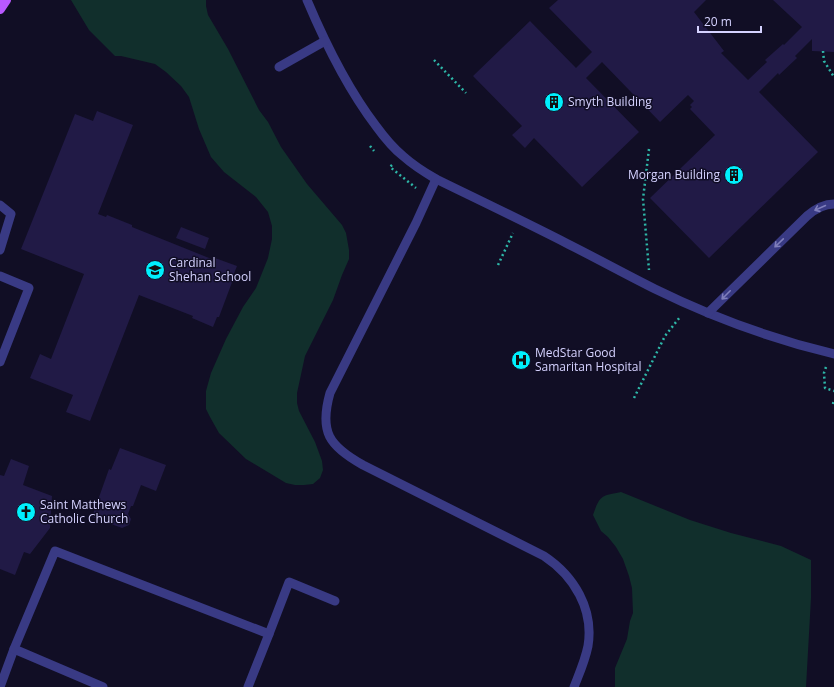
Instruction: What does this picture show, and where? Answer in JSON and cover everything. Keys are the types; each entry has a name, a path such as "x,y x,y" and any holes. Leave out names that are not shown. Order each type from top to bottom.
{"main road":[{"path":"0,9 6,0"}],"lane":[{"path":"307,0 325,41 356,97 386,139 418,168 436,179 565,242 656,289 708,313 771,337 834,354"},
{"path":"279,67 325,41"},
{"path":"436,179 416,223 330,393 326,412 327,430 334,444 344,455 544,556 555,563 566,574 577,588 582,598 588,618 589,632 588,646 584,661 574,687"},
{"path":"708,313 807,216 818,207 834,204"},
{"path":"0,205 12,214 0,250"},
{"path":"0,276 29,288 0,362"},
{"path":"0,687 54,551 269,634"},
{"path":"248,687 289,582 335,601"},
{"path":"14,649 102,687"}],"path":[{"path":"823,51 824,62 834,77"},
{"path":"434,60 466,93"},
{"path":"649,149 644,198 650,270"},
{"path":"498,265 514,231"},
{"path":"634,398 665,336 682,314"},
{"path":"826,364 824,372 825,388 834,391"},
{"path":"833,404 834,399"}],"green space":[{"path":"71,0 206,0 208,15 228,49 259,110 268,122 281,147 307,184 342,225 346,233 349,259 333,300 305,356 297,393 299,411 315,442 322,461 323,470 320,478 313,484 295,485 286,483 246,459 219,433 206,409 206,391 211,373 226,339 243,307 256,288 268,258 272,239 272,226 268,212 256,197 224,172 211,157 199,129 189,97 181,86 155,64 115,56 89,30"},
{"path":"621,492 690,520 731,533 781,546 811,560 811,598 806,687 615,687 615,668 627,639 633,613 632,588 623,559 616,547 601,531 593,515 602,498 609,494"}],"building":[{"path":"558,0 706,0 694,12 724,51 721,53 748,80 767,62 765,60 783,44 784,45 802,27 773,0 834,0 834,52 812,51 812,39 795,56 797,58 779,75 778,73 759,92 818,152 709,258 650,198 715,135 690,109 692,107 690,105 694,101 688,95 660,122 602,62 586,78 639,132 582,187 534,138 525,148 512,135 522,126 473,76 530,21 576,68 592,52 549,8"},
{"name":"Cardinal Shehan School","path":"97,111 133,125 98,214 106,217 107,215 132,225 132,227 214,260 215,258 237,266 219,317 217,317 213,327 192,318 193,316 139,295 90,421 66,412 73,395 30,378 40,354 51,359 84,274 21,249 75,114 93,121"},
{"path":"181,227 209,238 205,249 176,238"},
{"path":"120,448 166,465 156,491 141,485 133,506 131,506 128,514 131,519 129,525 122,528 92,517 109,469 111,470"},
{"name":"Saint Matthews Catholic Church","path":"11,459 29,466 23,485 52,496 50,528 30,554 24,552 15,575 0,569 0,475 4,476"}],"place":[{"name":"Smyth Building","path":"554,102"},
{"name":"Morgan Building","path":"734,175"},
{"name":"Cardinal Shehan School","path":"155,270"},
{"name":"MedStar Good Samaritan Hospital","path":"521,360"},
{"name":"Saint Matthews Catholic Church","path":"26,512"}]}
